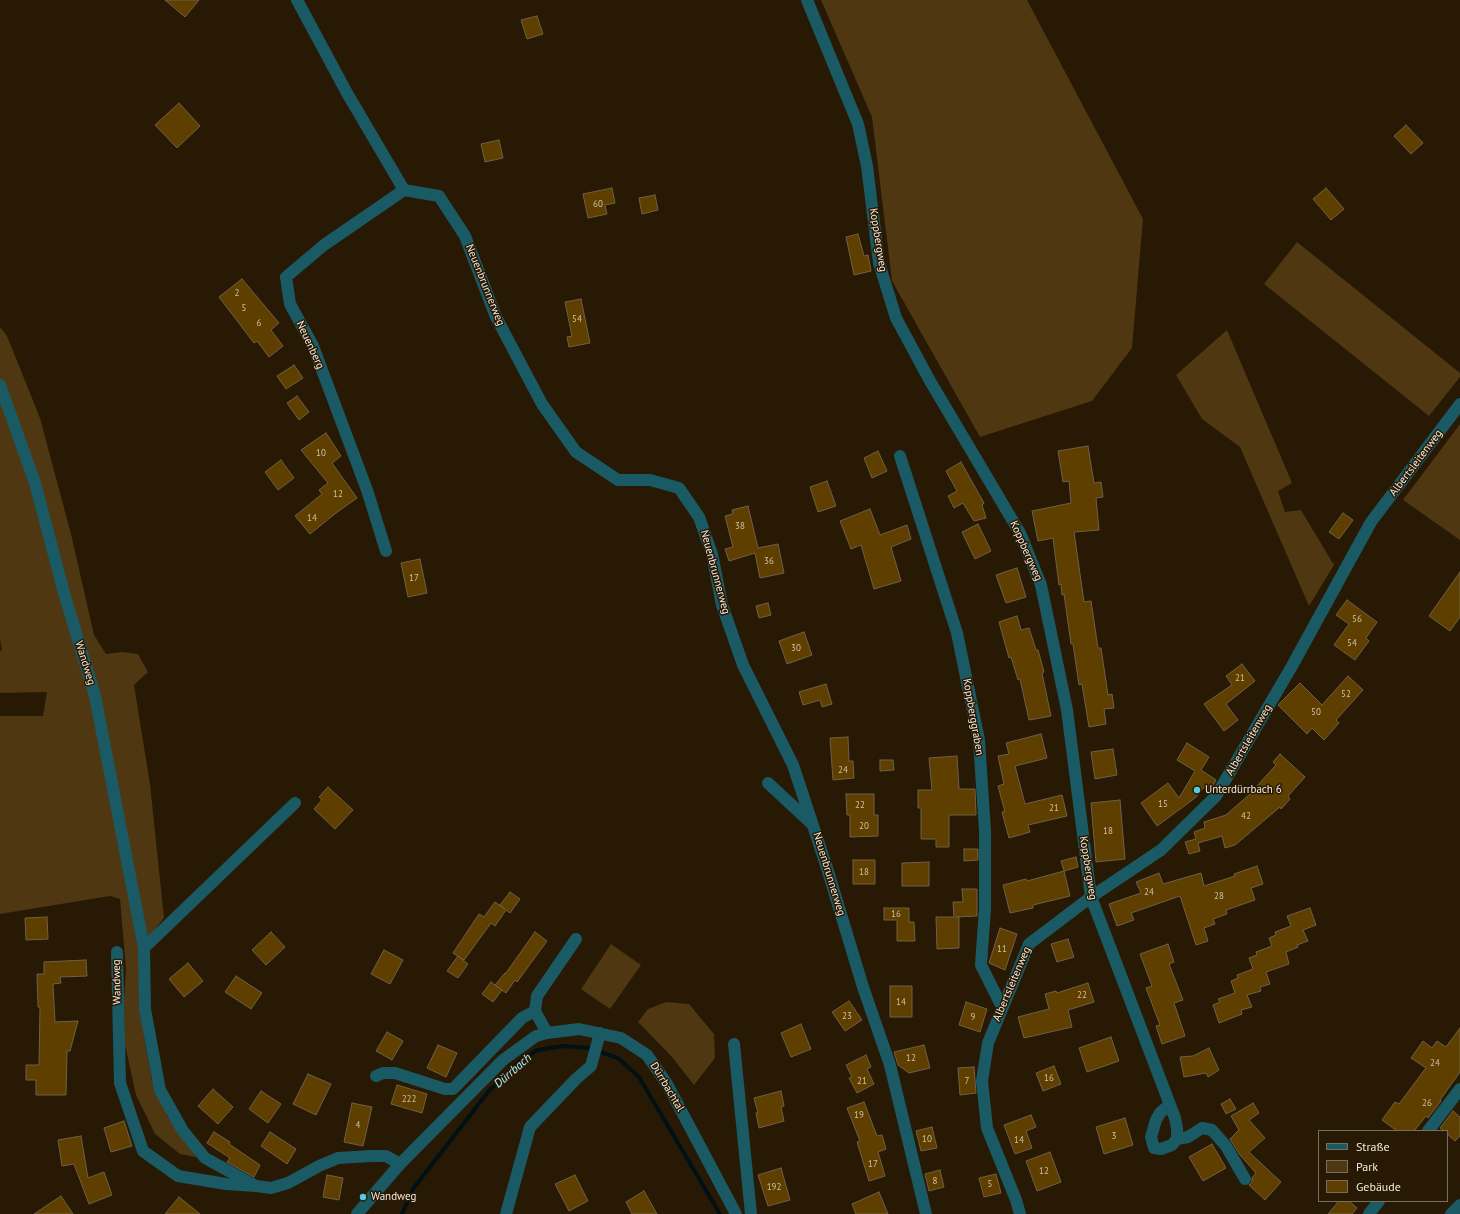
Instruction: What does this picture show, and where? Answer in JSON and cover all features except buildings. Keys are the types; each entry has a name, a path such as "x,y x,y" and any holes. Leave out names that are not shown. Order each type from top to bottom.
{"street":[{"path":"297,0 347,93 404,190"},
{"name":"Koppbergweg","path":"807,0 858,124 867,166 879,264 896,318 930,381 1020,533 1041,585 1067,710 1091,897 1178,1128 1177,1140"},
{"name":"Neuenberg","path":"386,551 367,490 313,346 290,304 286,277 324,245 404,190"},
{"name":"Neuenbrunnerweg","path":"404,190 439,196 465,236 496,318 542,404 576,452 618,480 650,480 680,488 699,517 712,554 722,605 743,665 793,765 813,824 863,987 890,1065 926,1214"},
{"name":"Wandweg","path":"0,386 35,483 64,593 95,696 144,948 146,1009 160,1090 183,1131 205,1158 256,1186"},
{"name":"Albertsleitenweg","path":"1020,1214 1016,1200 987,1128 982,1081 988,1043 1029,944 1091,897 1161,850 1216,796 1292,666 1371,522 1460,404"},
{"name":"Koppberggraben","path":"900,456 957,633 979,740 985,839 985,908 982,966 1002,1007"},
{"path":"768,783 813,824"},
{"path":"144,948 295,803"},
{"path":"547,1032 535,1010 536,996 576,939"},
{"name":"Wandweg","path":"116,952 120,1083 143,1151 178,1176 226,1184 271,1188 288,1184 319,1166 338,1158 386,1156 400,1164"},
{"path":"376,1076 383,1073 395,1073 445,1089 453,1090 522,1018 535,1010"},
{"name":"Dürrbachtal","path":"357,1214 400,1164 503,1060 536,1036 547,1032 579,1029 621,1038 647,1055 667,1084 736,1214"},
{"path":"506,1214 530,1127 576,1079 591,1066 600,1033"},
{"path":"734,1044 751,1214"},
{"path":"1429,1130 1460,1089"},
{"path":"1169,1105 1160,1113 1151,1136 1154,1148 1161,1149 1172,1145 1177,1140 1188,1137 1202,1128 1212,1130 1226,1146 1245,1178"},
{"path":"1369,1214 1378,1202"},
{"path":"1451,1214 1460,1205"}],"green space":[{"path":"821,0 1027,0 1143,219 1132,348 1092,401 980,437 892,281 872,117"},
{"path":"1297,242 1460,373 1460,377 1429,416 1264,284"},
{"path":"0,327 7,336 40,418 71,534 94,635 106,654 122,652 138,654 148,672 134,685 150,784 164,918 139,949 145,1043 152,1080 168,1117 199,1155 195,1157 180,1154 155,1134 136,1095 125,1045 124,1001 126,970 120,899 110,896 0,914 0,716 43,716 47,692 0,693 0,651 2,650 0,639"},
{"path":"1227,330 1292,483 1278,491 1285,512 1301,510 1334,565 1309,606 1240,447 1202,419 1176,375"},
{"path":"1460,424 1460,540 1403,500"},
{"path":"611,944 641,965 610,1009 581,989"},
{"path":"666,1002 689,1004 714,1034 715,1058 694,1085 672,1057 638,1022 648,1009"}],"waterway":[{"name":"Dürrbach","path":"402,1214 413,1189 488,1092 519,1062 537,1050 563,1046 588,1048 618,1058 639,1077 720,1214"}],"place":[{"name":"Unterdürrbach 6","path":"1197,790"},
{"name":"Wandweg","path":"363,1197"}]}
